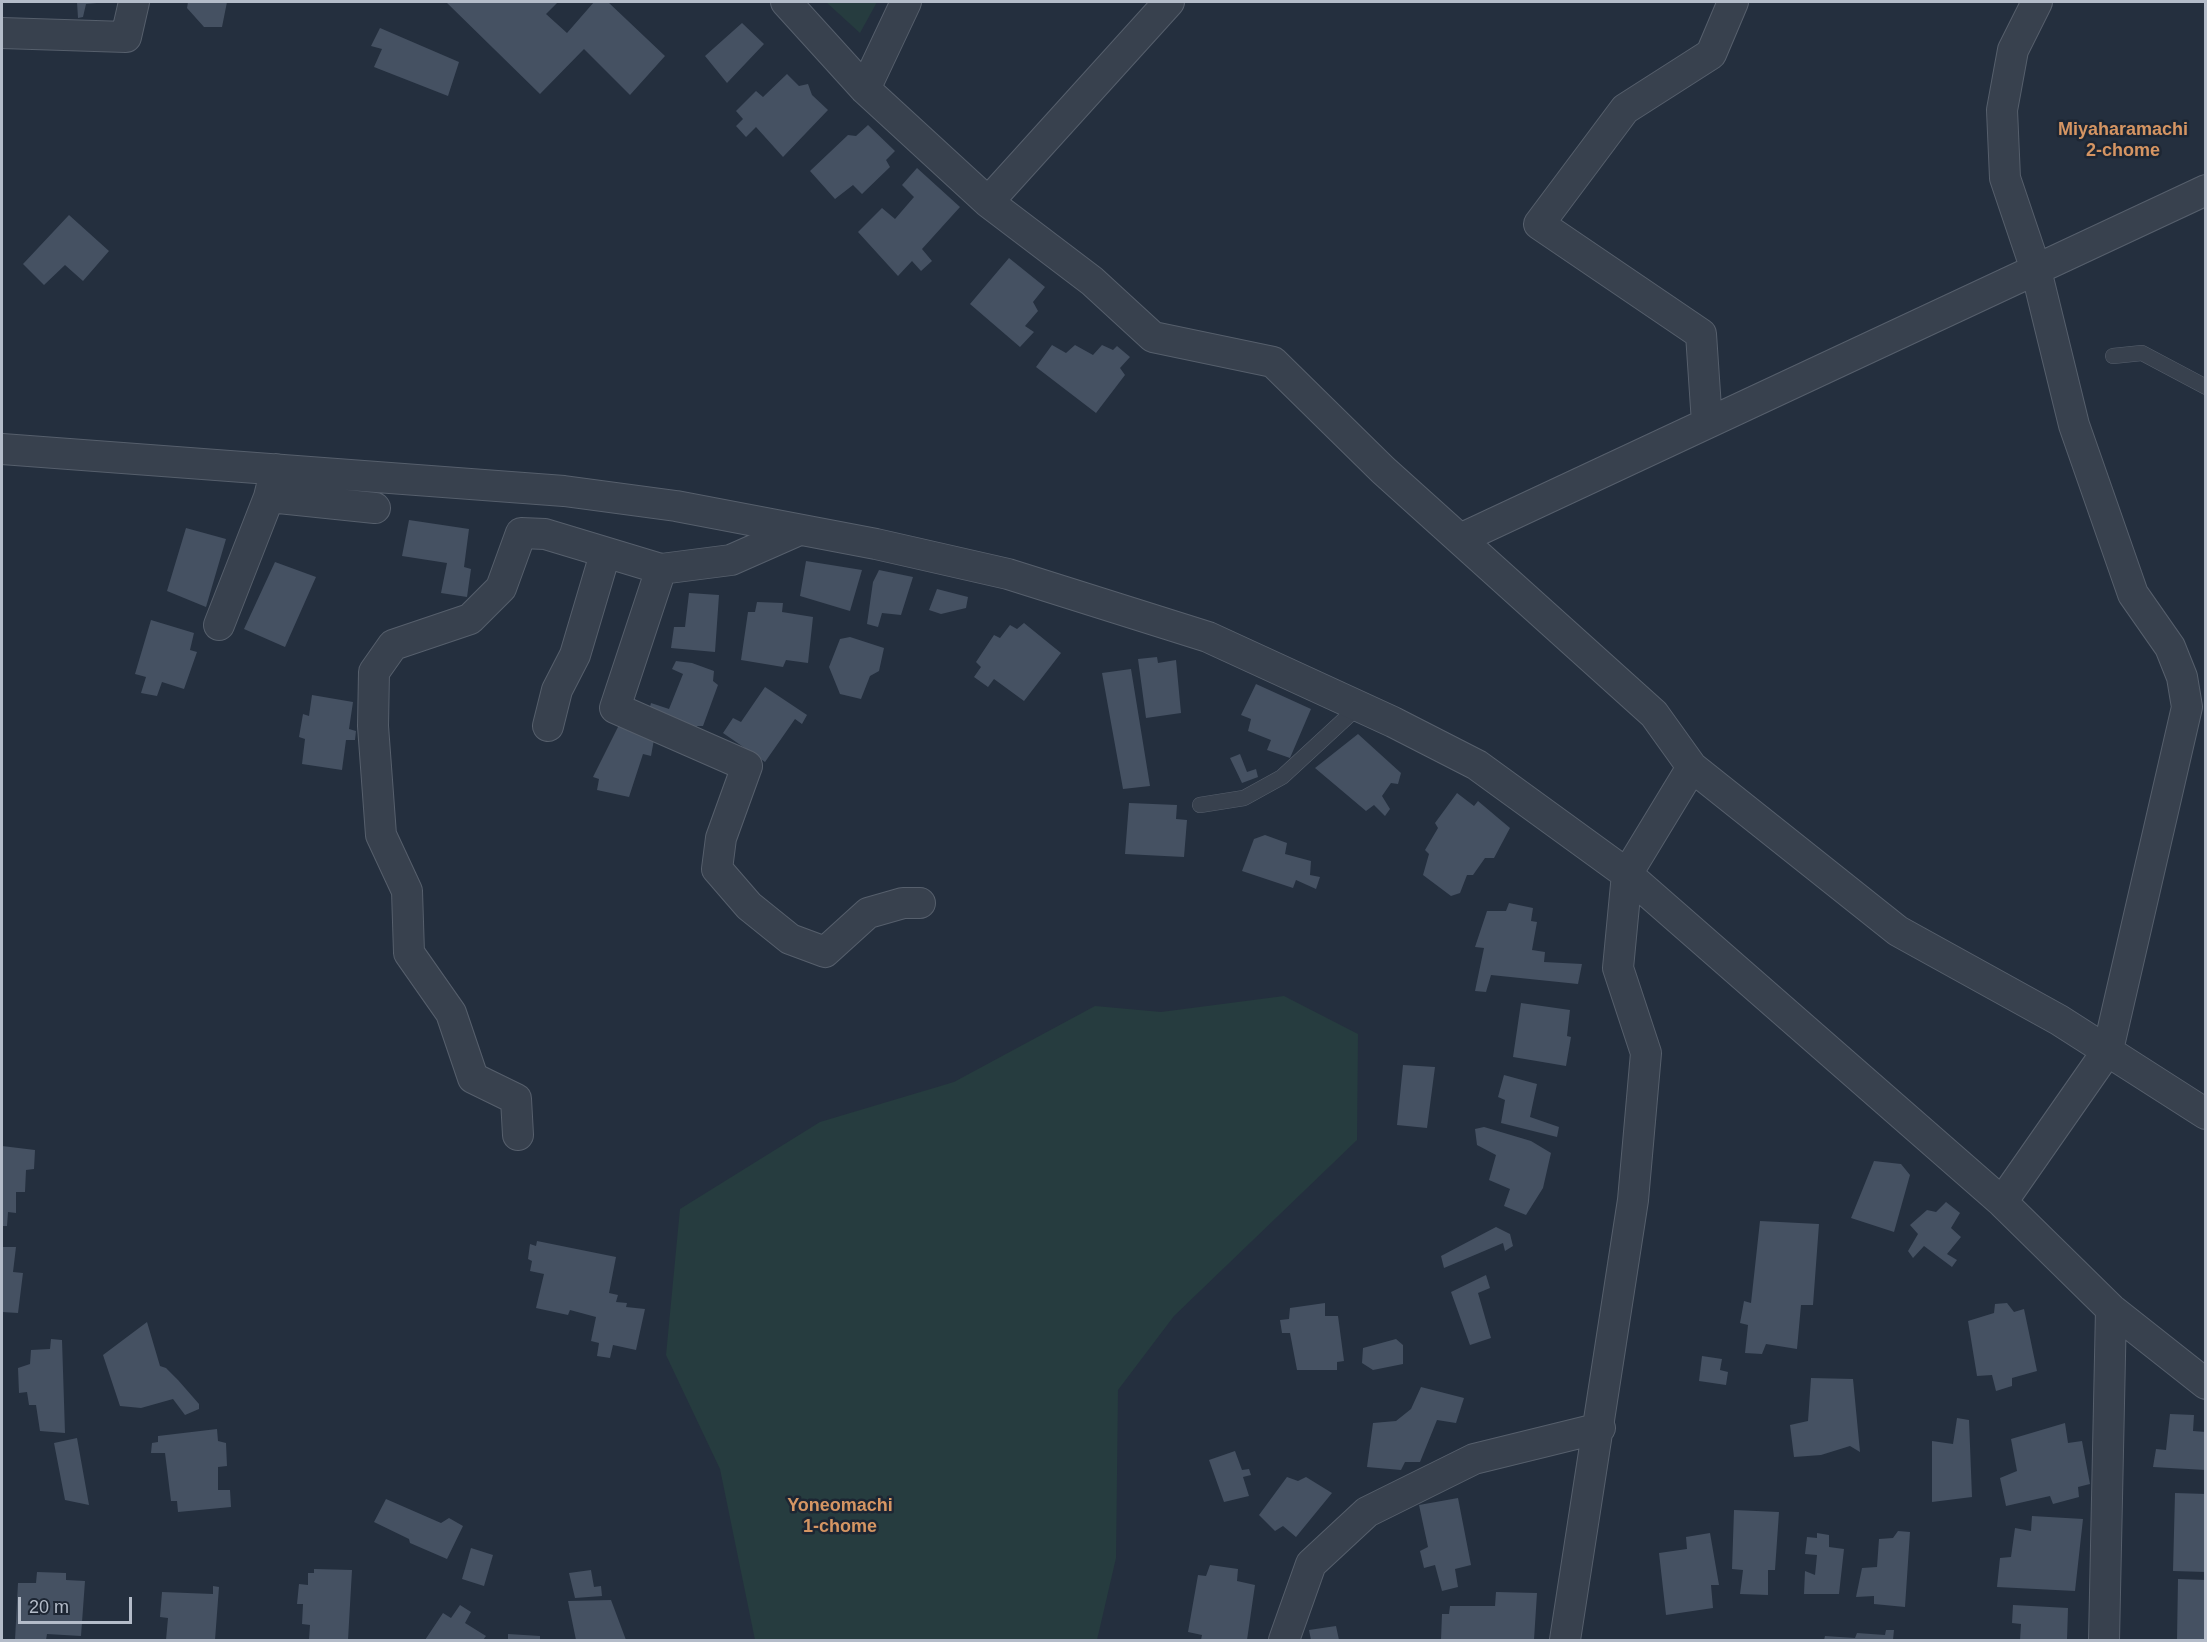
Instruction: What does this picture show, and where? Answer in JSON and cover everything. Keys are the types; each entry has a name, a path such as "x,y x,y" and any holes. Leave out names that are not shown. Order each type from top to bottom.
{"street":[{"path":"2,33 126,37 134,2"},
{"path":"786,2 865,89 988,202 1092,281 1153,338 1273,362 1383,470 1654,714 1692,767 1898,931 2060,1020 2205,1114"},
{"path":"865,89 906,2"},
{"path":"988,202 1169,2"},
{"path":"1707,423 1701,334 1539,224 1625,109 1711,54 1733,2"},
{"path":"2002,1202 2108,1050 2187,708 2182,677 2170,647 2133,594 2074,425 2036,270 2004,178 2002,110 2013,50 2037,2"},
{"path":"1460,540 2205,190"},
{"path":"2,449 273,483 564,491 676,506 876,544 1020,577 1208,637 1359,706 1477,765 1627,874 2002,1202 2111,1309 2205,1384"},
{"path":"273,483 375,508"},
{"path":"219,625 273,483"},
{"path":"518,1135 516,1099 473,1078 451,1013 409,953 407,891 381,835 373,726 374,672 393,645 470,619 501,588 521,533 545,534 605,554 661,569 731,560 799,530"},
{"path":"548,726 557,690 575,656 605,554"},
{"path":"661,569 615,708 747,766 721,838 717,869 749,906 790,939 825,952 868,913 903,903 920,903"},
{"path":"1565,1641 1634,1200 1646,1053 1618,968 1627,874 1692,767"},
{"path":"2104,1641 2111,1309"},
{"path":"1284,1641 1311,1564 1367,1512 1474,1459 1600,1428"}],"lane":[{"path":"2113,356 2142,353 2205,387"},
{"path":"1200,805 1244,798 1282,777 1359,706"}],"green space":[{"path":"826,2 877,2 860,33"},
{"path":"1284,996 1358,1034 1357,1140 1174,1316 1118,1390 1116,1558 1097,1640 755,1640 720,1469 666,1355 680,1209 820,1122 954,1082 1095,1006 1161,1012"}],"building":[{"path":"77,2 97,3 86,4 83,17 78,18"},
{"path":"188,2 227,2 222,27 204,27 187,8"},
{"path":"446,2 558,2 546,14 567,33 594,2 608,2 665,56 630,95 584,49 540,94"},
{"path":"742,23 764,44 727,83 705,56"},
{"path":"380,28 459,62 448,96 374,67 382,49 371,46"},
{"path":"787,74 799,86 808,84 812,95 828,110 783,157 756,127 746,137 736,126 743,119 736,111 756,91 763,97"},
{"path":"868,125 895,151 886,160 890,167 862,194 853,185 835,199 810,171 848,135 856,136"},
{"path":"917,168 960,207 922,249 932,261 921,271 912,261 898,276 858,232 882,208 895,219 914,197 902,185"},
{"path":"69,215 109,251 83,281 65,265 44,285 23,264"},
{"path":"1009,258 1045,287 1033,302 1038,311 1025,326 1034,332 1020,347 970,304"},
{"path":"1052,345 1066,353 1075,345 1093,355 1102,345 1113,350 1117,346 1130,357 1120,368 1125,375 1096,413 1036,367"},
{"path":"409,520 469,529 464,567 471,569 467,597 441,593 447,563 402,556"},
{"path":"186,528 226,539 206,607 167,591"},
{"path":"806,561 862,570 850,611 800,596"},
{"path":"275,562 316,577 285,647 244,629"},
{"path":"879,570 913,577 901,615 882,613 878,627 867,624 873,582"},
{"path":"937,589 968,597 966,608 941,614 929,610"},
{"path":"689,593 719,595 715,652 671,648 674,627 685,627"},
{"path":"757,602 783,603 782,612 813,617 808,663 786,660 783,667 741,660 748,612 755,612"},
{"path":"151,620 194,633 190,650 197,652 184,689 162,682 157,696 141,693 146,677 135,674"},
{"path":"1024,623 1061,653 1024,701 994,679 988,687 974,677 981,667 976,662 994,635 1000,638 1010,625 1017,629"},
{"path":"850,637 884,648 879,671 870,676 861,699 840,694 829,667 840,639"},
{"path":"1157,657 1158,663 1176,660 1181,713 1146,718 1138,659"},
{"path":"676,661 692,663 714,671 713,681 718,685 703,726 697,726 694,732 648,714 651,703 669,709 683,674 672,669"},
{"path":"1131,669 1150,786 1123,789 1102,673"},
{"path":"1256,684 1311,709 1290,758 1267,750 1271,740 1248,731 1251,719 1241,715"},
{"path":"765,687 807,715 802,724 795,719 765,762 723,733 733,718 741,722"},
{"path":"312,695 353,702 349,729 356,731 355,740 346,740 342,770 302,764 305,739 299,737 303,714 309,716"},
{"path":"619,725 655,734 651,756 643,754 629,797 597,790 599,779 593,777"},
{"path":"1358,734 1401,773 1398,784 1391,783 1382,796 1390,809 1385,816 1374,805 1366,811 1315,768"},
{"path":"1240,754 1247,772 1256,769 1258,777 1242,783 1230,758"},
{"path":"1457,793 1474,806 1478,801 1510,828 1494,858 1485,858 1473,875 1467,875 1460,893 1451,896 1423,875 1429,854 1425,850 1438,828 1435,823"},
{"path":"1129,803 1177,805 1176,819 1187,820 1184,857 1125,854"},
{"path":"1265,835 1287,843 1285,854 1311,861 1310,875 1320,877 1316,889 1296,880 1293,888 1242,871 1254,839"},
{"path":"1509,903 1533,908 1531,921 1537,922 1532,950 1545,952 1544,962 1582,964 1578,984 1491,975 1486,992 1475,991 1484,948 1475,947 1487,911 1506,911"},
{"path":"1521,1003 1570,1010 1567,1036 1571,1037 1566,1066 1513,1057"},
{"path":"1403,1065 1435,1067 1427,1128 1397,1125"},
{"path":"1504,1075 1537,1084 1530,1117 1559,1127 1557,1137 1501,1123 1505,1100 1498,1097"},
{"path":"1484,1127 1531,1141 1551,1153 1543,1188 1526,1215 1504,1206 1510,1189 1489,1180 1496,1155 1477,1145 1475,1129"},
{"path":"2,1146 35,1150 34,1169 26,1170 25,1192 16,1192 16,1213 8,1212 7,1226 2,1226"},
{"path":"1874,1161 1901,1164 1910,1175 1894,1232 1851,1218"},
{"path":"1946,1202 1960,1213 1951,1228 1961,1237 1947,1254 1957,1260 1952,1267 1924,1246 1913,1258 1908,1251 1918,1234 1910,1225 1927,1210 1936,1212"},
{"path":"1760,1221 1819,1224 1813,1305 1801,1305 1797,1349 1766,1344 1762,1354 1745,1353 1748,1325 1740,1323 1744,1301 1751,1303"},
{"path":"1496,1227 1510,1234 1513,1246 1505,1251 1503,1243 1444,1268 1441,1256"},
{"path":"537,1241 616,1257 609,1293 618,1295 616,1302 627,1303 626,1307 645,1309 636,1350 613,1345 610,1358 597,1356 599,1343 591,1341 596,1317 570,1310 568,1315 536,1308 544,1274 530,1271 532,1261 528,1259 530,1244 536,1246"},
{"path":"2,1247 16,1247 13,1272 23,1273 18,1313 2,1312"},
{"path":"1486,1275 1490,1288 1478,1293 1491,1338 1470,1345 1451,1292"},
{"path":"1325,1303 1325,1316 1338,1316 1344,1361 1337,1362 1337,1370 1297,1370 1290,1333 1282,1333 1280,1320 1289,1319 1290,1308"},
{"path":"2007,1303 2014,1312 2024,1309 2037,1371 2012,1378 2012,1386 1996,1391 1992,1375 1977,1376 1968,1321 1994,1313 1995,1304"},
{"path":"147,1322 160,1366 166,1368 178,1380 199,1404 199,1409 185,1415 173,1399 141,1408 120,1406 103,1355"},
{"path":"51,1339 62,1340 65,1433 40,1431 36,1405 29,1405 27,1392 19,1393 18,1368 30,1364 31,1350 50,1349"},
{"path":"1396,1339 1403,1345 1403,1364 1373,1370 1362,1363 1363,1348"},
{"path":"1702,1356 1722,1359 1720,1370 1728,1372 1726,1385 1699,1381"},
{"path":"1811,1378 1853,1379 1860,1452 1850,1446 1821,1455 1794,1457 1790,1425 1808,1421"},
{"path":"1421,1387 1464,1398 1456,1423 1437,1420 1420,1462 1405,1462 1401,1470 1367,1467 1373,1423 1396,1421 1411,1409"},
{"path":"2170,1414 2194,1415 2193,1431 2206,1432 2206,1470 2153,1467 2156,1449 2166,1450"},
{"path":"1957,1418 1969,1420 1972,1497 1932,1502 1932,1441 1953,1444"},
{"path":"2065,1423 2068,1443 2082,1441 2090,1484 2078,1487 2079,1497 2053,1504 2050,1496 2006,1506 2000,1478 2017,1471 2011,1439"},
{"path":"217,1429 218,1441 226,1443 227,1466 218,1467 218,1490 230,1490 231,1507 178,1512 177,1501 171,1501 165,1453 151,1453 152,1443 158,1442 158,1436"},
{"path":"77,1438 89,1505 65,1500 54,1443"},
{"path":"1235,1451 1242,1470 1249,1469 1251,1475 1243,1477 1249,1496 1224,1502 1209,1460"},
{"path":"1287,1477 1298,1481 1306,1477 1332,1493 1296,1537 1283,1526 1275,1531 1259,1515"},
{"path":"2175,1493 2206,1494 2206,1572 2173,1571"},
{"path":"1458,1498 1471,1565 1455,1569 1458,1587 1442,1591 1435,1565 1424,1568 1420,1551 1428,1547 1419,1505"},
{"path":"386,1499 441,1523 449,1518 463,1526 447,1559 410,1543 409,1539 374,1522"},
{"path":"1734,1510 1779,1512 1775,1570 1768,1570 1768,1595 1740,1594 1743,1570 1732,1569"},
{"path":"2032,1516 2083,1519 2075,1591 1997,1587 2000,1558 2011,1557 2015,1528 2031,1531"},
{"path":"1898,1531 1910,1532 1905,1607 1874,1604 1874,1596 1856,1597 1862,1568 1877,1567 1879,1539 1893,1538"},
{"path":"1710,1533 1719,1585 1711,1585 1713,1608 1666,1615 1659,1553 1687,1549 1686,1537"},
{"path":"1817,1533 1829,1535 1829,1547 1844,1549 1839,1594 1804,1594 1805,1571 1815,1575 1817,1555 1805,1554 1807,1537 1817,1538"},
{"path":"471,1548 493,1555 484,1586 462,1579"},
{"path":"1210,1565 1238,1569 1237,1581 1255,1585 1247,1640 1201,1640 1202,1635 1188,1632 1198,1575 1206,1576"},
{"path":"314,1569 352,1570 348,1640 309,1640 310,1625 302,1624 303,1604 297,1604 299,1584 308,1585 308,1573 314,1573"},
{"path":"591,1570 594,1587 601,1586 602,1596 575,1598 569,1573"},
{"path":"37,1572 66,1573 66,1580 85,1581 81,1636 47,1634 46,1640 15,1640 18,1583 36,1583"},
{"path":"2178,1579 2206,1580 2206,1640 2177,1640"},
{"path":"213,1586 219,1587 215,1640 166,1640 168,1618 160,1617 162,1592 213,1594"},
{"path":"1496,1592 1537,1593 1534,1640 1441,1640 1442,1614 1449,1614 1450,1606 1495,1606"},
{"path":"611,1600 626,1640 576,1640 568,1601"},
{"path":"460,1605 471,1612 465,1623 486,1636 483,1640 425,1640 443,1613 451,1618"},
{"path":"2013,1605 2068,1608 2067,1640 2020,1640 2021,1624 2012,1623"},
{"path":"1336,1626 1339,1640 1311,1640 1309,1630"},
{"path":"1886,1630 1894,1630 1893,1640 1824,1640 1825,1636 1855,1638 1857,1633 1885,1635"},
{"path":"508,1634 540,1636 540,1640 508,1640"}],"district":[{"name":"Miyaharamachi 2-chome","path":"2123,140"},
{"name":"Yoneomachi 1-chome","path":"840,1516"}]}
